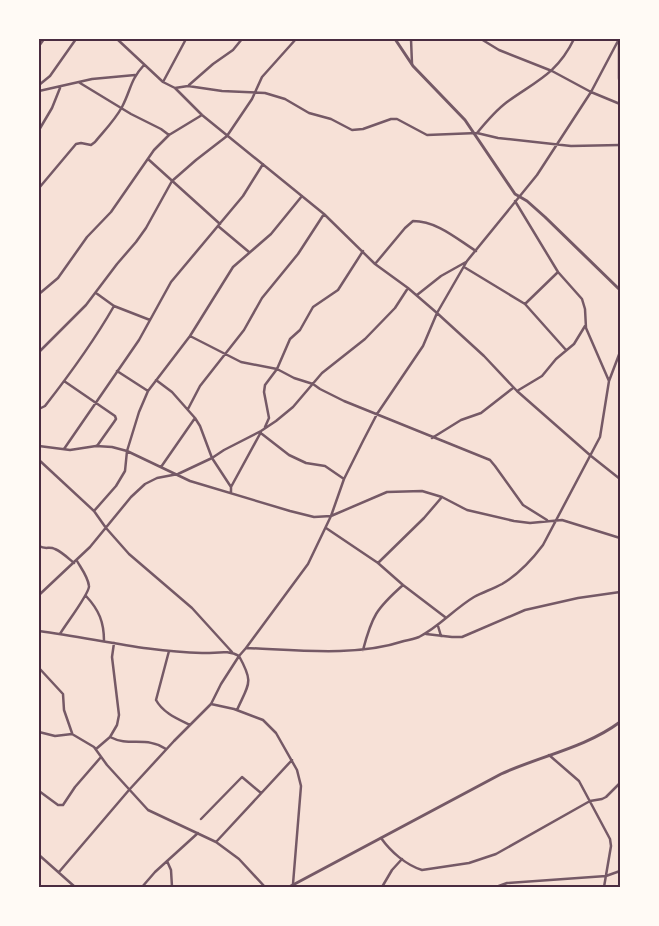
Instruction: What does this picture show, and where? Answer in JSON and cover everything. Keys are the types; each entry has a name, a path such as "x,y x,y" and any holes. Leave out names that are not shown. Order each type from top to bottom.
{"street":[{"path":"39,46 44,39"},
{"path":"39,85 50,76 76,39"},
{"path":"117,39 144,66 163,82 175,88 202,115 324,214 375,264 438,313 484,356 513,388 591,456 620,478"},
{"path":"163,82 186,39"},
{"path":"188,86 213,64 233,50 242,39"},
{"path":"39,352 96,293 146,228 172,181 227,136 255,92 256,85 267,68 296,39"},
{"path":"395,39 413,66 464,120 508,185 519,197 528,201 620,290"},
{"path":"412,39 413,66"},
{"path":"482,39 499,50 552,71 591,92 620,104"},
{"path":"477,133 506,103 552,71 574,39"},
{"path":"619,39 620,87"},
{"path":"59,872 129,790 211,704 239,656 308,564 326,528 344,480 377,414 423,346 438,313 467,261 519,197 557,144 591,92 619,39"},
{"path":"39,188 40,184 72,147 81,143 91,145 122,108 135,75 144,66"},
{"path":"39,91 92,80 135,75"},
{"path":"80,83 169,135"},
{"path":"175,88 188,86 222,91 265,93 309,113 331,119 352,130 363,129 391,119 397,120 427,135 477,133 506,139 557,144 620,145"},
{"path":"39,130 52,108 60,88"},
{"path":"39,294 58,278 87,237 120,200 154,150 169,135 202,115"},
{"path":"148,159 249,252"},
{"path":"64,449 150,320 171,282 243,196 263,164"},
{"path":"94,511 116,486 125,471 127,451 139,412 148,391 190,336 233,266 271,234 302,196"},
{"path":"515,201 558,272 582,299 585,309 585,324 589,337 609,381"},
{"path":"188,409 204,381 244,330 262,298 298,254 324,214"},
{"path":"375,264 413,221 425,222 441,229 476,251"},
{"path":"265,428 269,418 264,392 268,380 277,369 290,339 303,327 313,307 338,290 363,251"},
{"path":"417,296 440,276 467,261"},
{"path":"464,267 525,304 566,350"},
{"path":"525,304 558,272"},
{"path":"231,492 261,432 293,407 337,360 365,339 394,308 408,288"},
{"path":"96,293 114,306 150,320"},
{"path":"39,409 45,406 64,382 100,331 114,306"},
{"path":"517,391 538,380 556,359 574,344 585,324"},
{"path":"190,336 250,365 277,369 294,378 313,384 344,401 490,460 523,505 548,521"},
{"path":"246,648 363,651 391,646 424,634 474,597 501,584 518,573 543,545 600,437 609,381 620,352"},
{"path":"117,371 148,391"},
{"path":"156,380 172,392 195,418 212,458 232,487"},
{"path":"64,382 115,416 116,419 97,446"},
{"path":"432,438 461,420 481,413 513,388"},
{"path":"161,467 195,418"},
{"path":"261,432 289,455 306,463 325,466 344,480"},
{"path":"39,595 75,562 131,497 145,484 157,478 178,474 261,432"},
{"path":"39,446 70,450 97,446 112,447 127,451 190,480 314,517 331,516 387,492 422,491 442,497 467,510 514,522 567,521 620,538"},
{"path":"39,460 94,511 129,554 192,608 232,652 239,656 249,677 247,687 237,710"},
{"path":"378,563 442,497"},
{"path":"326,528 378,563 445,617"},
{"path":"39,546 44,549 52,548 75,562 87,580 89,588 86,596 71,615 60,634"},
{"path":"363,651 368,631 379,608 403,585"},
{"path":"424,634 462,637 525,610 578,598 620,592"},
{"path":"86,596 96,607 102,618 104,641"},
{"path":"438,625 441,636"},
{"path":"39,631 169,651 232,652"},
{"path":"96,748 110,737 120,715 112,657 114,643"},
{"path":"169,651 156,700 171,715 190,725"},
{"path":"39,668 62,694 64,710 72,734"},
{"path":"211,704 237,710 263,720 276,733 297,770 301,786 291,886"},
{"path":"291,886 501,774 524,763 600,735 620,722"},
{"path":"39,732 55,736 72,734 96,748 101,757 129,790 154,814 216,842 239,859 265,887"},
{"path":"110,737 126,742 151,742 166,750"},
{"path":"549,755 579,781 610,839 611,846 604,887"},
{"path":"39,792 58,805 63,805 75,787 101,757"},
{"path":"216,842 292,760"},
{"path":"201,819 242,777 262,793"},
{"path":"381,838 388,848 402,859 422,870 469,864 501,852 590,801 606,797 620,783"},
{"path":"142,887 167,861 198,834"},
{"path":"39,855 74,887"},
{"path":"382,887 392,870 402,859"},
{"path":"167,861 171,870 172,887"},
{"path":"496,887 606,876 620,871"}]}
